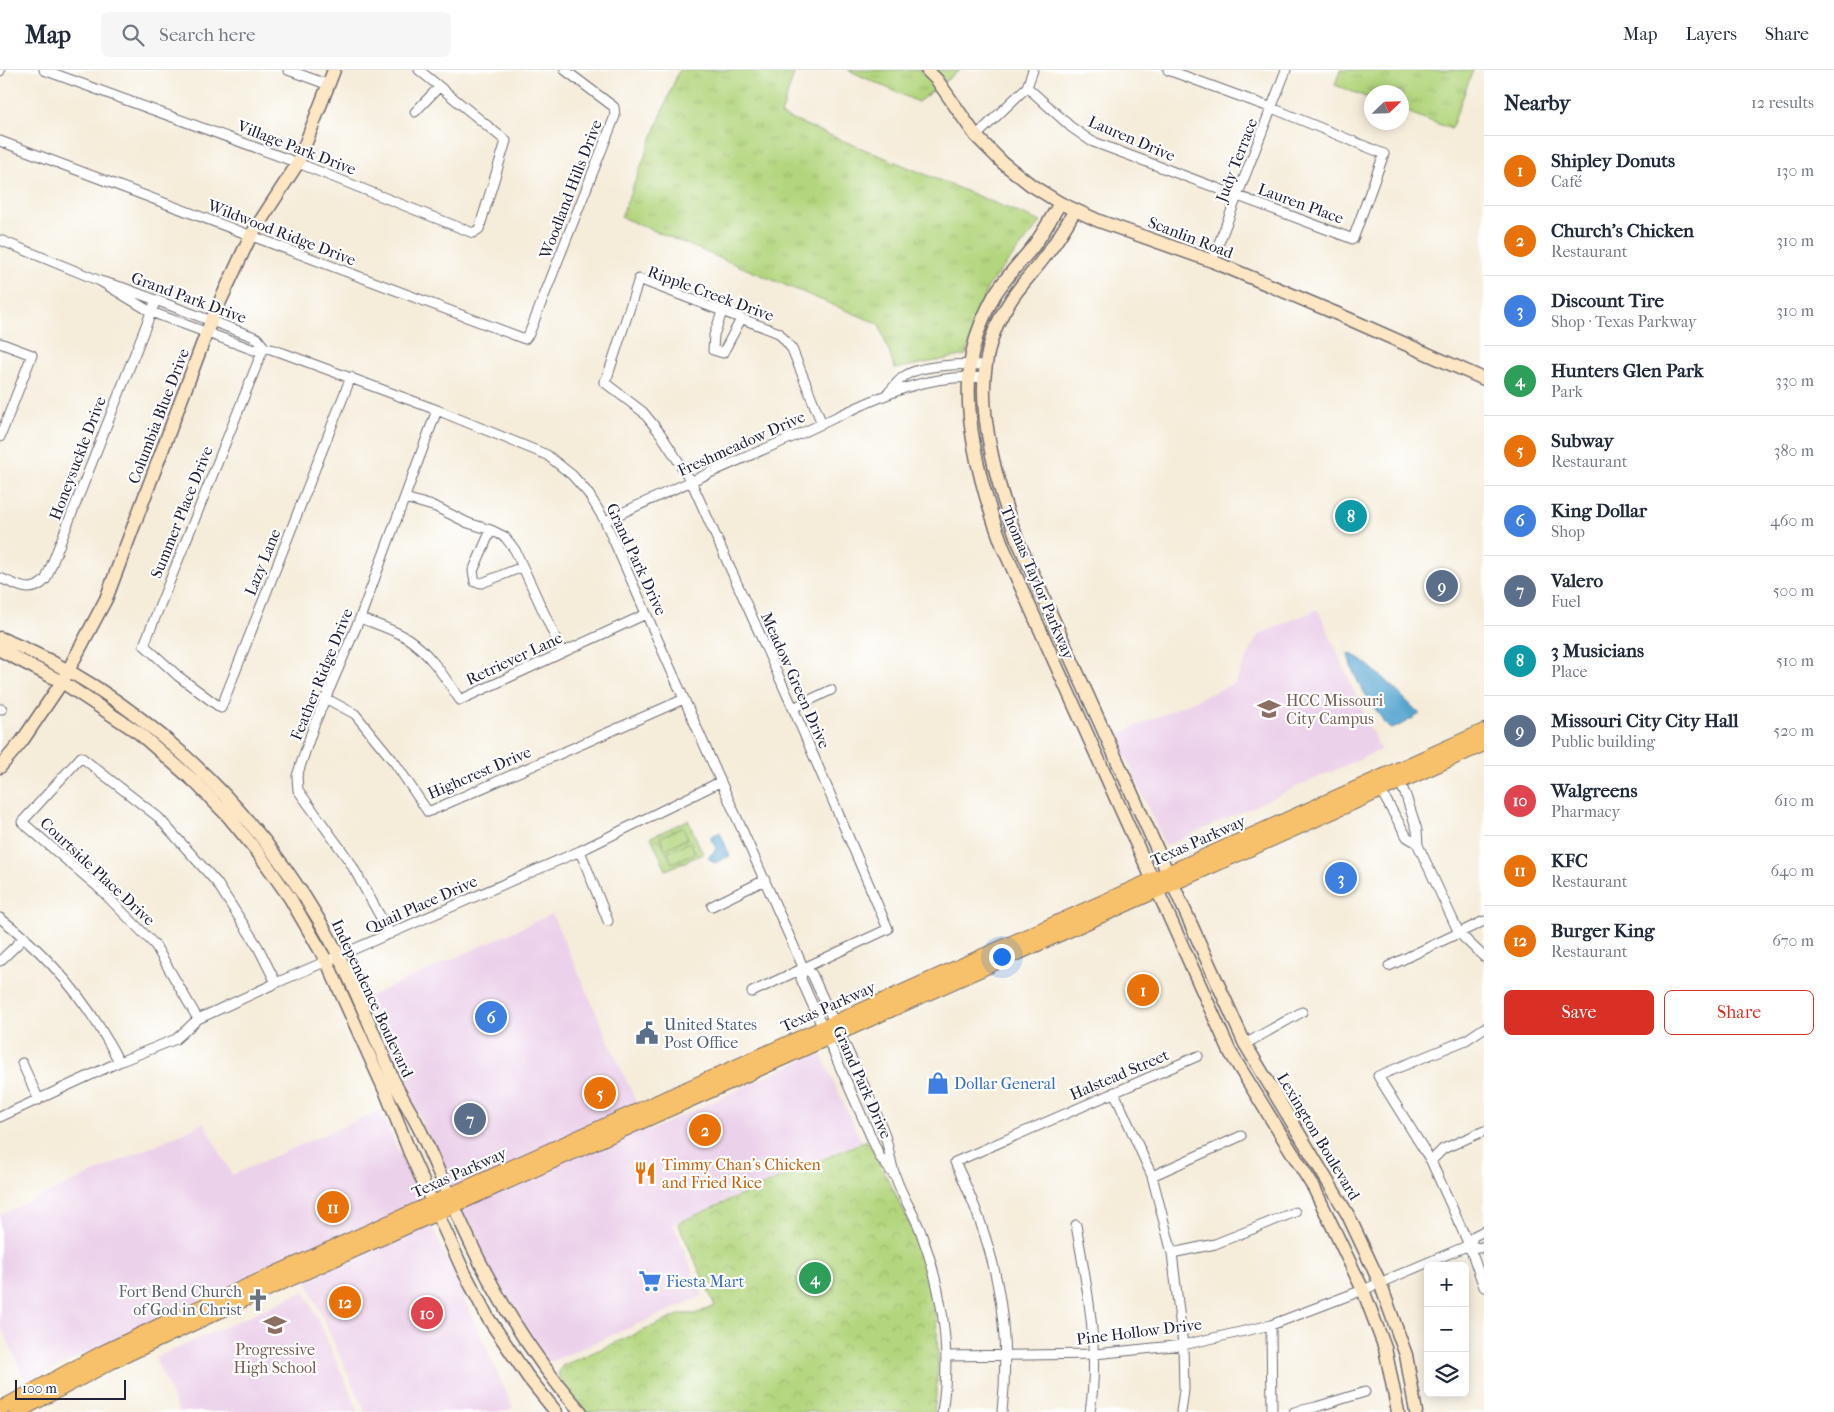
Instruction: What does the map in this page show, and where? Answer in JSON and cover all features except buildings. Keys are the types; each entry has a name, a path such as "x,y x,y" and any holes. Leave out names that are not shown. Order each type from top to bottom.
{"main road":[{"name":"Texas Parkway","path":"452,1201 608,1138 698,1097 831,1031 1155,885 1381,791 1398,777 1484,731"},
{"name":"Texas Parkway","path":"1170,879 1398,777 1484,744"},
{"name":"Texas Parkway","path":"17,1412 111,1362 452,1201 626,1116 712,1077 831,1031"},
{"path":"698,1097 700,1090 710,1085 712,1077"},
{"path":"608,1138 612,1128 620,1125 626,1116"},
{"name":"Texas Parkway","path":"0,1408 102,1353 259,1280 435,1209"},
{"path":"243,1300 247,1292 258,1287 259,1280"}],"street":[{"name":"Village Park Drive","path":"44,70 298,163 473,233 479,229 506,141 439,88"},
{"path":"288,70 329,85"},
{"name":"Columbia Blue Drive","path":"0,768 22,741 64,676 106,599 209,327 250,237 298,163 334,70"},
{"path":"414,112 439,88 419,70"},
{"name":"Woodland Hills Drive","path":"538,311 615,116 614,107 565,70"},
{"name":"Scanlin Road","path":"927,70 937,80 976,136 1003,163 1030,185 1060,203 1099,221 1212,262 1340,315 1484,379"},
{"path":"976,136 1026,87 1033,70"},
{"path":"1168,70 1272,108"},
{"name":"Judy Terrace","path":"1212,262 1286,70"},
{"name":"Lauren Drive","path":"1026,87 1071,127 1091,140 1238,196"},
{"name":"Lauren Place","path":"1238,196 1353,239 1384,154 1272,108"},
{"name":"Wildwood Ridge Drive","path":"0,141 524,339 529,334 538,311"},
{"name":"Thomas Taylor Parkway","path":"1060,203 1038,240 996,294 985,314 974,342 969,378 970,417 973,440 995,526 1155,885"},
{"name":"Thomas Taylor Parkway","path":"1075,210 1055,244 1008,305 997,325 985,371 989,438 995,468 1016,540 1170,879"},
{"name":"Grand Park Drive","path":"0,240 100,281 156,300 254,350 264,348 351,377 547,455 572,476 588,493 605,521 765,880 803,968 801,979 831,1031 884,1132 895,1177 919,1228 930,1258 939,1295 947,1356 946,1386 942,1412"},
{"name":"Ripple Creek Drive","path":"604,382 608,375 639,279 779,333 792,349 822,424"},
{"name":"Grand Park Drive","path":"100,281 151,312 209,327"},
{"name":"Honeysuckle Drive","path":"0,578 30,589 40,586 46,580 156,300"},
{"path":"722,312 714,335 713,350 723,353 741,319"},
{"path":"0,343 32,356 0,437"},
{"name":"Summer Place Drive","path":"178,676 144,645 264,348"},
{"name":"Freshmeadow Drive","path":"889,393 903,376 922,369 970,364 985,371"},
{"name":"Freshmeadow Drive","path":"605,521 889,393 944,378 969,378 985,371"},
{"name":"Lazy Lane","path":"178,676 220,708 351,377"},
{"name":"Meadow Green Drive","path":"604,382 644,412 691,481 888,929 803,968"},
{"name":"Feather Ridge Drive","path":"390,934 350,862 298,790 297,776 325,698 360,618 437,410"},
{"path":"405,498 436,506 468,523 492,530 505,537 515,550 562,652"},
{"path":"492,530 473,572 475,582 482,583 522,567"},
{"name":"Retriever Lane","path":"360,618 407,638 429,658 460,700 646,614"},
{"name":"Independence Boulevard","path":"0,638 19,646 64,676"},
{"name":"Independence Boulevard","path":"0,650 64,676 122,706 173,754 203,773 236,807 264,850 300,890 392,1091 402,1135 462,1268 488,1318 528,1377 556,1412"},
{"path":"792,708 831,690"},
{"name":"Highcrest Drive","path":"325,698 355,714 395,764 428,812 684,699"},
{"name":"Courtside Place Drive","path":"198,1019 155,945 98,887 22,822 81,757 158,817 217,883 258,947 276,983"},
{"path":"1102,769 1117,763"},
{"path":"1398,777 1417,830 1417,842 1459,933 1484,957"},
{"name":"Quail Place Drive","path":"0,1117 176,1038 198,1019 276,983 580,851 720,782"},
{"path":"1381,791 1407,837 1417,842"},
{"path":"580,851 608,921"},
{"name":"Lexington Boulevard","path":"1170,879 1245,1044 1348,1215 1380,1283 1406,1354 1415,1407"},
{"path":"712,906 765,880"},
{"name":"Lexington Boulevard","path":"1155,885 1230,1052 1314,1188 1363,1290 1385,1348 1397,1408"},
{"path":"0,918 25,937 58,972 86,1006 105,1034 119,1062"},
{"path":"1389,966 1484,922"},
{"path":"0,961 25,937"},
{"path":"752,992 803,968"},
{"path":"1245,1044 1302,1012"},
{"path":"1218,1027 1233,1020"},
{"path":"1484,1028 1466,1040 1378,1076 1431,1161 1469,1245 1484,1287"},
{"name":"Grand Park Drive","path":"831,1031 880,1157 895,1177"},
{"name":"Halstead Street","path":"1006,1356 999,1287 991,1254 973,1198 955,1162 1198,1056"},
{"path":"22,1063 39,1100"},
{"name":"Independence Boulevard","path":"392,1091 407,1108 419,1128 473,1249 492,1286 544,1368 581,1412"},
{"path":"1114,1092 1152,1176 1172,1253 1183,1345 1184,1390 1181,1412"},
{"path":"1431,1161 1443,1149 1484,1131"},
{"path":"1152,1176 1241,1136"},
{"path":"1296,1159 1309,1151"},
{"path":"1172,1253 1216,1244 1295,1212"},
{"path":"1076,1225 1091,1306 1094,1354 1090,1412"},
{"path":"1469,1245 1474,1236 1484,1231"},
{"path":"1469,1245 1480,1248 1484,1246"},
{"name":"Pine Hollow Drive","path":"947,1356 1094,1354 1183,1345 1271,1324 1363,1290 1469,1245"},
{"path":"1271,1324 1272,1412"},
{"path":"1002,1412 1006,1356"},
{"path":"528,1377 544,1368"},
{"path":"1294,1412 1316,1408 1365,1392"},
{"path":"1397,1408 1415,1407"}],"shaded area":[{"name":"HCC Missouri City Campus","path":"1318,609 1380,750 1165,846 1116,735 1235,683 1258,635"},
{"path":"552,914 649,1131 820,1052 861,1141 673,1224 703,1296 550,1362 540,1354 495,1279 476,1243 366,998"},
{"path":"380,1110 513,1408 504,1412 365,1412 295,1255 26,1382 0,1324 0,1215 204,1123 232,1175"},
{"name":"Progressive High School","path":"305,1291 359,1412 179,1412 155,1358"}],"green space":[{"path":"679,70 795,70 781,115 1041,222 988,286 966,355 895,369 879,324 621,217"},
{"path":"848,70 960,70 918,102"},
{"path":"1340,70 1473,70 1451,129 1409,113 1409,85 1364,85 1364,96 1335,85"},
{"path":"688,820 703,854 666,870 651,837"},
{"path":"683,827 688,838 665,849 660,837"},
{"path":"690,842 695,853 672,863 667,852"},
{"path":"867,1140 911,1227 923,1257 928,1276 935,1314 938,1353 934,1412 586,1412 562,1383 558,1374 562,1366 681,1314 695,1314 715,1306 678,1223"}],"water":[{"path":"1348,653 1356,656 1375,671 1420,714 1390,729 1358,682"},
{"path":"720,832 730,856 715,863 708,858 716,849 710,837"}],"place":[{"name":"3 Musicians","path":"1351,516"},
{"name":"Missouri City City Hall","path":"1442,586"},
{"name":"HCC Missouri City Campus","path":"1269,709"},
{"name":"Discount Tire","path":"1341,878"},
{"name":"Shipley Donuts","path":"1143,990"},
{"name":"King Dollar","path":"491,1017"},
{"name":"United States Post Office","path":"647,1033"},
{"name":"Dollar General","path":"938,1083"},
{"name":"Subway","path":"600,1093"},
{"name":"Valero","path":"470,1119"},
{"name":"Church's Chicken","path":"705,1130"},
{"name":"Timmy Chan's Chicken and Fried Rice","path":"645,1173"},
{"name":"KFC","path":"333,1207"},
{"name":"Hunters Glen Park","path":"815,1278"},
{"name":"Fiesta Mart","path":"650,1281"},
{"name":"Fort Bend Church of God in Christ","path":"258,1300"},
{"name":"Burger King","path":"345,1302"},
{"name":"Walgreens","path":"427,1313"},
{"name":"Progressive High School","path":"275,1325"}]}
